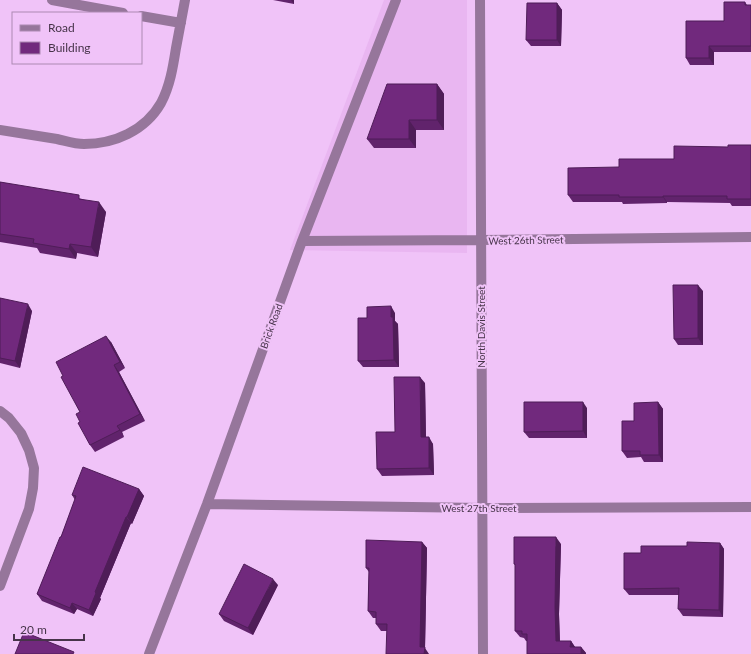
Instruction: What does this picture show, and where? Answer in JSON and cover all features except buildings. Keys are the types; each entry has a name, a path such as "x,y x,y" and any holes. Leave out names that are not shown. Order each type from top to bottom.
{"street":[{"path":"52,0 118,12"},
{"path":"0,130 82,144 100,143 117,139 142,125 153,115 161,103 168,87 185,0"},
{"name":"Brick Road","path":"149,654 207,504 302,241 396,0"},
{"name":"North Davis Street","path":"480,0 482,654"},
{"path":"142,16 181,23"},
{"name":"West 26th Street","path":"302,241 751,237"},
{"path":"0,411 9,418 21,432 29,450 34,468 33,488 29,510 0,586"},
{"name":"West 27th Street","path":"207,504 482,508 751,507"}],"shaded area":[{"path":"384,0 467,0 467,253 290,250"}]}
